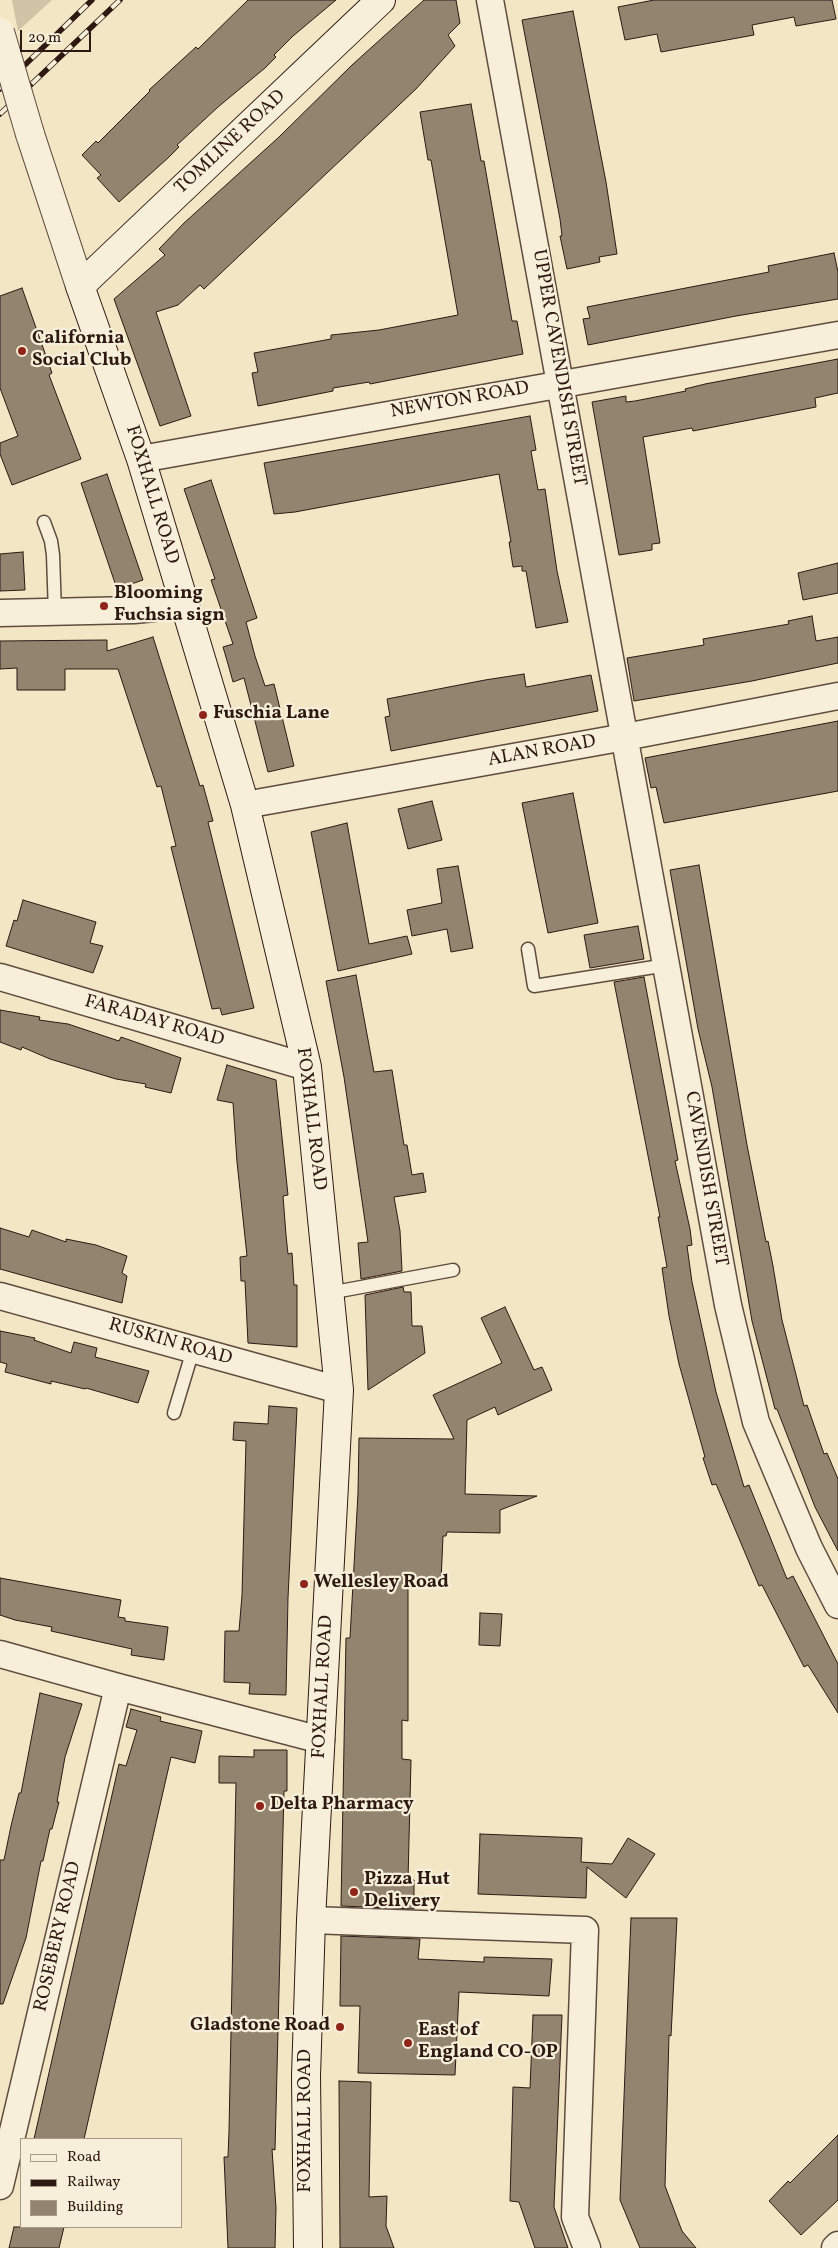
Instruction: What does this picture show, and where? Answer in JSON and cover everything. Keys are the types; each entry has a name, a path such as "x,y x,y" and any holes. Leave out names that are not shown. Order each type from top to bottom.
{"main road":[{"name":"TOMLINE ROAD","path":"80,286 381,0"},
{"name":"FOXHALL ROAD","path":"0,32 30,134 80,286 141,458 245,804 307,1067 339,1390 311,1920 306,2076 308,2248"}],"street":[{"name":"UPPER CAVENDISH STREET","path":"490,0 625,737"},
{"name":"NEWTON ROAD","path":"141,458 838,335"},
{"path":"0,612 55,613 134,610 154,608 184,600"},
{"name":"ALAN ROAD","path":"245,804 625,737 838,696"},
{"name":"CAVENDISH STREET","path":"625,737 728,1305 756,1422 809,1548 838,1605"},
{"name":"FARADAY ROAD","path":"0,977 307,1067"},
{"name":"RUSKIN ROAD","path":"0,1296 339,1390"},
{"path":"0,1654 321,1740"},
{"name":"ROSEBERY ROAD","path":"0,2186 118,1687"},
{"path":"311,1920 585,1930 575,2217 587,2248"},
{"path":"835,2248 838,2245"}],"lane":[{"path":"44,522 54,555 55,613"},
{"path":"528,949 534,986 667,965"},
{"path":"329,1293 453,1270"},
{"path":"174,1414 193,1350"}],"shaded area":[{"path":"12,0 52,0 18,31"}],"building":[{"path":"248,0 336,0 293,36 274,55 276,57 265,68 218,107 177,145 179,147 168,158 119,202 97,178 101,175 82,155 96,141 98,143 149,90 196,47 198,49"},
{"path":"424,0 456,0 460,23 448,35 455,46 416,89 204,289 200,285 178,305 156,312 191,416 160,426 114,299 165,255 159,249 184,223 279,137 352,65"},
{"path":"654,0 832,0 836,19 796,26 794,17 752,25 754,35 661,52 657,34 625,40 618,7"},
{"path":"573,11 606,182 617,254 599,257 600,262 567,269 560,236 562,236 560,219 522,20"},
{"path":"471,104 481,161 484,161 512,321 517,321 523,354 370,384 369,382 333,388 333,391 258,406 252,373 258,372 254,353 331,339 331,335 379,330 458,315 431,160 428,160 420,112"},
{"path":"834,253 838,272 838,299 736,316 588,345 583,319 590,318 587,307 769,272 768,266"},
{"path":"22,288 52,373 49,375 81,459 12,485 0,454 0,443 18,436 0,388 0,296"},
{"path":"838,359 838,393 815,398 816,407 693,431 692,428 643,437 660,543 652,544 652,550 619,555 592,402 626,396 626,402 635,401 686,391 685,389 705,384"},
{"path":"530,416 536,450 531,451 538,490 545,489 557,571 568,622 536,628 526,571 522,571 522,566 513,567 509,542 511,542 499,474 295,512 274,514 264,463"},
{"path":"107,474 143,580 117,589 81,483"},
{"path":"211,480 257,618 246,622 255,656 265,686 274,684 294,766 268,772 244,678 233,682 223,647 233,644 211,580 215,579 184,489"},
{"path":"23,552 25,590 0,591 0,554"},
{"path":"838,563 838,593 803,600 798,573"},
{"path":"812,616 816,641 838,637 838,663 752,681 634,701 627,658 704,645 703,639 789,624 788,621"},
{"path":"153,637 200,786 203,785 213,821 208,822 254,1008 222,1015 220,1008 212,1009 171,847 176,846 161,786 157,787 118,669 65,669 65,690 17,690 17,668 0,669 0,641 107,640 107,651"},
{"path":"524,674 526,687 591,675 598,711 391,751 385,717 390,716 387,699"},
{"path":"838,721 838,791 664,823 656,787 651,788 645,758"},
{"path":"573,793 598,923 548,933 522,803"},
{"path":"432,801 442,840 408,849 398,809"},
{"path":"347,823 369,944 407,936 412,954 338,971 311,832"},
{"path":"699,865 747,1145 766,1242 768,1241 773,1266 782,1320 804,1406 807,1405 824,1454 827,1453 838,1479 838,1551 815,1507 777,1409 775,1409 752,1321 712,1087 698,1029 670,870"},
{"path":"458,866 473,948 451,952 447,929 412,936 407,910 442,903 437,869"},
{"path":"23,900 96,922 90,943 103,946 93,973 6,946 14,920 17,921"},
{"path":"638,926 644,959 590,968 584,935"},
{"path":"356,975 374,1072 392,1070 404,1145 407,1145 412,1175 423,1173 426,1192 394,1197 400,1231 402,1271 361,1279 358,1243 368,1242 344,1077 326,981"},
{"path":"644,977 678,1160 675,1161 690,1229 692,1245 687,1246 692,1282 716,1392 744,1487 749,1485 787,1579 793,1576 838,1664 838,1713 808,1665 804,1667 762,1585 759,1586 716,1484 712,1485 703,1458 705,1457 679,1364 669,1316 662,1268 667,1267 658,1217 660,1217 614,982"},
{"path":"0,1010 40,1017 39,1020 68,1024 119,1041 121,1037 181,1058 171,1093 145,1087 146,1084 116,1079 50,1059 22,1047 21,1050 0,1042"},
{"path":"227,1065 276,1080 288,1195 283,1196 286,1235 288,1254 292,1253 294,1285 297,1285 297,1347 248,1343 245,1281 241,1281 240,1257 247,1256 233,1103 217,1100"},
{"path":"0,1228 29,1237 32,1230 66,1242 66,1239 96,1245 127,1256 122,1273 127,1276 122,1303 0,1269"},
{"path":"403,1287 404,1292 411,1292 412,1326 422,1326 425,1353 368,1390 365,1295"},
{"path":"505,1307 534,1370 542,1367 552,1390 498,1415 495,1407 467,1420 465,1494 537,1496 500,1510 500,1533 447,1532 446,1536 443,1536 441,1582 408,1581 408,1721 402,1720 402,1759 411,1760 408,1880 414,1880 414,1909 341,1906 346,1638 350,1638 359,1438 454,1439 433,1395 502,1363 481,1318"},
{"path":"0,1331 35,1338 34,1340 71,1353 74,1342 97,1348 95,1357 149,1371 138,1403 86,1388 51,1381 51,1384 5,1372 7,1364 0,1362"},
{"path":"269,1406 297,1408 288,1598 286,1695 249,1694 250,1683 224,1682 225,1631 239,1631 242,1595 246,1441 233,1440 234,1422 268,1424"},
{"path":"0,1578 121,1600 118,1617 125,1618 125,1621 168,1627 164,1660 131,1655 132,1649 51,1631 52,1627 0,1615"},
{"path":"480,1613 502,1614 500,1646 479,1645"},
{"path":"40,1693 82,1704 65,1757 57,1802 59,1802 52,1829 50,1829 43,1861 41,1861 26,1938 3,2004 0,2004 0,1860 4,1860 19,1793 21,1793"},
{"path":"131,1709 161,1717 160,1721 202,1731 195,1763 171,1757 84,2138 34,2138 119,1764 126,1766 137,1730 126,1727"},
{"path":"254,1750 287,1750 287,1791 284,1791 275,2150 272,2149 276,2208 275,2248 228,2248 224,2157 228,2157 229,2131 236,1783 219,1783 219,1756 254,1757"},
{"path":"480,1834 582,1838 581,1862 612,1864 628,1838 655,1854 626,1898 587,1867 586,1898 478,1894"},
{"path":"631,1918 677,1918 671,2036 669,2035 665,2186 682,2231 696,2248 640,2248 620,2200"},
{"path":"341,1936 420,1939 418,1959 484,1962 484,1957 552,1959 549,1996 459,1992 455,2075 358,2073 360,2006 340,2006"},
{"path":"533,2015 562,2015 554,2207 568,2248 535,2248 519,2202 510,2201 513,2087 530,2088"},
{"path":"339,2081 371,2082 369,2197 387,2196 386,2226 394,2248 340,2248"},
{"path":"838,2135 838,2200 801,2235 769,2201 788,2181 790,2183"},
{"path":"14,2227 64,2228 59,2248 9,2248"}],"railway":[{"path":"0,89 92,0"},
{"path":"0,114 120,0"}],"place":[{"name":"California Social Club","path":"22,351"},
{"name":"Blooming Fuchsia sign","path":"104,606"},
{"name":"Fuschia Lane","path":"203,715"},
{"name":"Wellesley Road","path":"304,1584"},
{"name":"Delta Pharmacy","path":"260,1806"},
{"name":"Pizza Hut Delivery","path":"354,1892"},
{"name":"Gladstone Road","path":"340,2027"},
{"name":"East of England CO-OP","path":"408,2043"}]}
